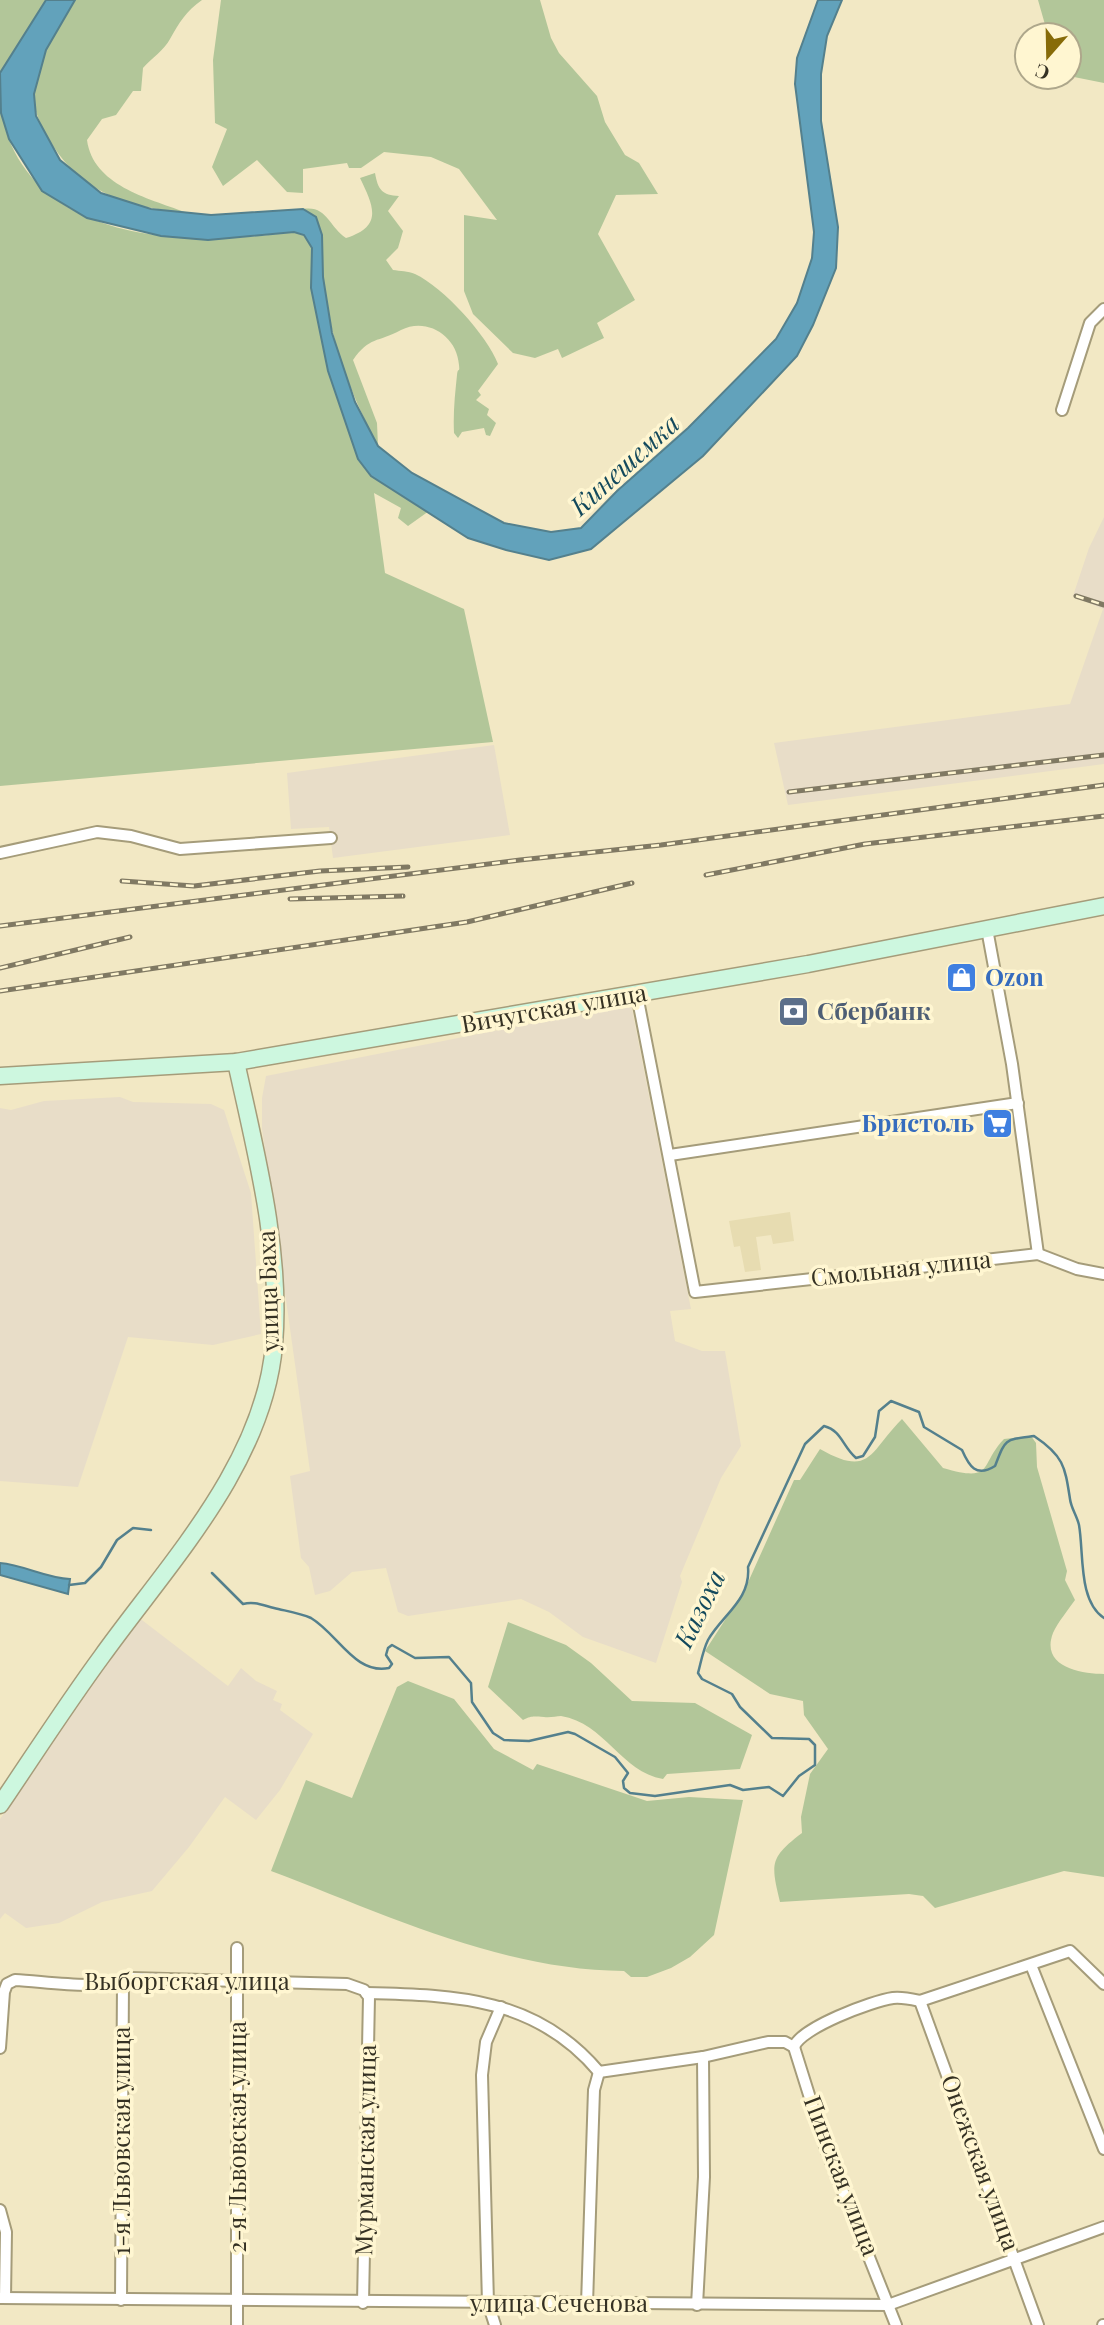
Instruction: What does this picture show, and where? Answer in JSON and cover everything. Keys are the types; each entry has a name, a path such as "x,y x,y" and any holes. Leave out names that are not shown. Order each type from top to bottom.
{"main road":[{"name":"Вичугская улица","path":"0,1076 236,1062 637,995 1104,906"},
{"name":"улица Баха","path":"0,1805 102,1656 208,1512 259,1416 274,1346 274,1283 268,1229 236,1062"}],"street":[{"path":"1062,410 1090,323 1104,309"},
{"path":"0,853 97,832 131,836 180,849 331,838"},
{"path":"987,929 1018,1102 1038,1254"},
{"path":"637,995 670,1155 1018,1102"},
{"name":"Смольная улица","path":"670,1155 695,1292 1038,1254 1077,1269 1104,1274"},
{"name":"2-я Львовская улица","path":"237,1948 237,2325"},
{"path":"587,2304 594,2090 599,2072 703,2057 768,2042 785,2042 794,2047 798,2038 806,2033 868,2004 904,1997 920,2001 1070,1951 1104,1984"},
{"path":"1031,1965 1104,2149"},
{"name":"Выборгская улица","path":"0,2048 1,2007 7,1984 15,1980 123,1983 131,1978 347,1984 367,1995 411,1994 501,2007 523,2013 553,2029 585,2055 599,2072"},
{"name":"1-я Львовская улица","path":"121,2300 123,1983"},
{"name":"Мурманская улица","path":"363,2302 367,1995"},
{"name":"Онежская улица","path":"920,2001 1038,2325"},
{"path":"495,2325 488,2303 482,2075 486,2042 501,2007"},
{"name":"Пинская улица","path":"794,2047 826,2149 896,2325"},
{"path":"697,2305 704,2177 703,2057"},
{"path":"0,2210 6,2232 2,2298"},
{"name":"улица Сеченова","path":"2,2298 888,2305 1104,2227"}],"shaded area":[{"path":"1104,517 1104,764 788,805 774,743 1070,704 1103,609 1073,596 1089,548"},
{"path":"494,745 510,835 333,858 329,827 291,829 287,773"},
{"path":"631,1004 691,1309 670,1311 675,1341 702,1351 725,1351 741,1446 721,1478 680,1576 682,1582 656,1663 583,1637 549,1612 521,1599 408,1616 398,1612 386,1568 352,1572 330,1591 315,1595 309,1567 301,1558 290,1476 310,1471 262,1129 262,1098 266,1076"},
{"path":"120,1097 133,1102 211,1104 224,1110 251,1193 261,1334 213,1345 128,1337 78,1487 0,1481 0,1108 11,1110 44,1101"},
{"path":"790,1212 794,1241 773,1244 771,1235 756,1237 761,1270 745,1272 740,1246 734,1247 729,1221"},
{"path":"138,1617 228,1686 241,1668 256,1681 277,1691 273,1700 282,1704 280,1710 313,1734 280,1790 256,1820 225,1797 189,1847 152,1891 102,1902 59,1923 26,1928 5,1913 0,1919 0,1819"}],"green space":[{"path":"0,0 46,0 0,73"},
{"path":"75,0 202,0 187,13 165,46 143,68 141,91 133,91 116,115 102,119 87,140 91,155 111,179 139,195 185,212 142,206 104,192 72,169 43,129 34,105 39,69 48,45"},
{"path":"221,0 540,0 551,38 559,53 597,96 605,122 625,155 639,163 658,194 616,195 598,234 635,300 597,323 604,338 562,358 558,349 535,358 513,353 473,314 464,291 464,215 497,220 459,169 431,157 384,152 361,168 349,168 347,163 303,169 303,193 287,192 257,160 223,186 212,167 227,129 215,123 213,60"},
{"path":"1038,0 1104,0 1104,83 1083,79 1083,21 1044,21"},
{"path":"0,79 8,137 28,173 57,200 91,219 130,231 172,237 214,238 294,232 304,235 312,248 311,288 328,371 358,459 394,491 429,511 408,526 398,518 401,508 374,493 385,573 464,609 493,742 0,786"},
{"path":"375,173 382,190 399,196 388,211 403,231 398,248 386,260 393,270 415,274 451,301 474,326 498,364 478,391 481,395 476,400 489,409 487,415 496,423 490,436 486,435 484,428 462,432 458,438 454,433 459,369 457,354 446,337 430,327 411,327 374,341 364,347 353,360 377,423 378,446 358,406 330,321 320,231 317,223 303,209 317,210 323,214 346,238 358,233 366,228 372,214 369,198 360,178"},
{"path":"902,1419 943,1468 960,1472 979,1472 984,1469 1004,1439 1031,1436 1036,1443 1037,1467 1067,1571 1065,1580 1075,1600 1053,1633 1052,1654 1057,1661 1074,1670 1104,1674 1104,1877 1064,1871 935,1908 923,1896 909,1894 780,1902 775,1863 783,1849 802,1833 801,1817 810,1774 828,1749 804,1715 803,1701 770,1694 705,1651 745,1589 794,1480 800,1480 820,1449 850,1461 860,1461 875,1451"},
{"path":"508,1622 566,1645 591,1663 632,1701 695,1703 752,1735 740,1769 667,1774 663,1779 648,1775 636,1767 602,1737 576,1720 561,1716 529,1717 523,1720 488,1687"},
{"path":"408,1681 454,1699 494,1749 533,1770 537,1764 647,1801 689,1797 743,1800 714,1935 690,1957 671,1968 647,1977 631,1977 624,1971 578,1968 488,1950 400,1921 271,1871 306,1780 352,1798 397,1687"}],"water":[{"path":"46,0 75,0 46,50 34,94 36,116 60,160 101,193 151,209 211,215 303,209 316,217 322,235 323,277 332,333 355,402 378,446 412,473 504,523 551,532 581,528 617,491 688,428 776,339 797,303 812,258 814,232 795,84 797,58 818,0 842,0 827,36 821,74 821,121 838,227 836,268 797,356 703,456 591,549 549,560 468,538 371,476 358,459 328,371 311,288 312,248 304,235 294,232 208,240 161,236 87,218 42,191 9,139 1,113 0,73"},
{"path":"0,1563 70,1579 68,1594 0,1575"}],"waterway":[{"name":"Казоха","path":"212,1573 243,1604 258,1604 311,1618 356,1659 377,1669 389,1668 392,1664 386,1655 392,1645 415,1658 449,1657 471,1683 472,1702 493,1733 504,1740 529,1741 568,1732 575,1734 615,1757 628,1773 623,1781 624,1788 630,1793 655,1796 730,1785 743,1790 769,1787 783,1796 799,1776 815,1765 815,1745 809,1739 772,1738 740,1707 732,1694 702,1679 698,1673 702,1656 708,1640 745,1589 748,1567 805,1444 824,1426 835,1431 856,1458 863,1456 875,1437 879,1411 891,1401 919,1412 924,1427 962,1450 967,1461 978,1470 983,1471 995,1466 1004,1445 1011,1440 1034,1436 1052,1450 1064,1470 1079,1525 1086,1588 1090,1600 1104,1618"},
{"name":"Казоха","path":"69,1585 85,1583 101,1567 117,1540 133,1528 151,1530"}],"railway":[{"path":"1076,596 1104,605"},
{"path":"789,792 1104,755"},
{"path":"0,926 520,860 661,845 1104,785"},
{"path":"706,875 865,844 1104,816"},
{"path":"122,881 194,886 320,871 408,867"},
{"path":"0,991 467,922 632,883"},
{"path":"290,899 403,896"},
{"path":"0,968 130,937"}],"place":[{"name":"Ozon","path":"962,978"},
{"name":"Сбербанк","path":"794,1012"},
{"name":"Бристоль","path":"997,1124"}],"water label":[{"name":"Кинешемка","path":"625,465"}]}
